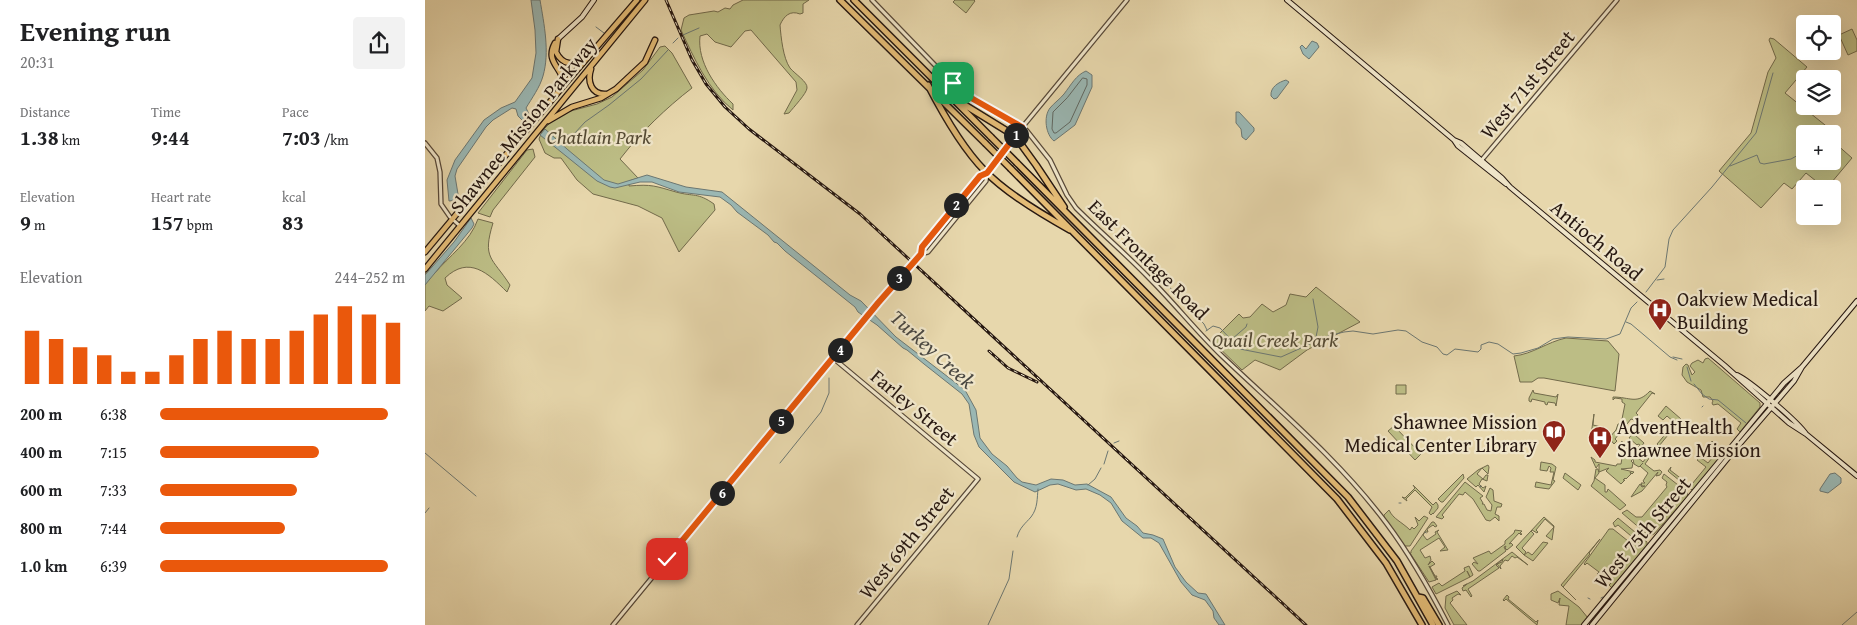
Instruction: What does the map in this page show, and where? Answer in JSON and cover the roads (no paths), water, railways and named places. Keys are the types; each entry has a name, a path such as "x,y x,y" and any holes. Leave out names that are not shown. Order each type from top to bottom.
{"highway":[{"name":"Shawnee Mission Parkway","path":"425,269 645,0"},
{"path":"840,0 1075,233 1337,499 1386,563 1422,625"},
{"path":"854,0 1348,497 1397,561 1433,625"},
{"name":"Shawnee Mission Parkway","path":"425,252 564,85 637,1"},
{"path":"558,39 556,52 563,61 572,64 589,57"},
{"path":"558,39 552,56 563,78 564,85"},
{"path":"543,124 572,107 610,94 640,68 651,52 655,40"},
{"path":"597,59 590,69 590,84 597,93 610,94"},
{"path":"927,85 946,119 987,173 1045,216 1075,233"},
{"path":"949,95 1015,136 1070,216"},
{"path":"1418,597 1423,598 1439,625"}],"main road":[{"path":"558,39 582,17 594,0"},
{"name":"Antioch Road","path":"1287,0 1454,140 1458,146 1480,162 1499,181 1510,187 1741,377 1857,476"},
{"name":"West 75th Street","path":"1592,625 1794,381 1802,367 1857,301"},
{"name":"West 75th Street","path":"1584,625 1769,402 1794,373 1802,367"}],"street":[{"name":"East Frontage Road","path":"872,0 959,89 980,104 1022,127 1050,160 1067,196 1076,208 1148,278 1222,356 1313,441 1360,491 1397,537 1448,625"},
{"path":"921,254 922,247 980,176 987,173 1022,127 1127,0"},
{"name":"West 71st Street","path":"1480,162 1617,0"},
{"path":"425,143 437,158 440,172 441,204 452,219 461,226"},
{"path":"613,625 873,309 921,254 928,252 986,181 987,173"},
{"path":"960,201 965,206"},
{"name":"Farley Street","path":"833,358 977,478"},
{"name":"West 69th Street","path":"858,625 977,478"}],"water":[{"path":"531,0 540,0 545,28 546,57 542,80 526,108 530,116 525,123 518,116 516,109 512,108 493,120 486,127 457,169 455,176 459,200 449,201 447,180 455,160 484,120 501,108 515,102 532,78 536,53"},
{"path":"1312,41 1317,43 1319,47 1309,59 1303,54 1300,47 1302,45 1306,49"},
{"path":"1086,71 1092,75 1092,87 1075,125 1054,141 1049,135 1046,126 1048,112 1076,78"},
{"path":"1286,80 1289,82 1277,98 1274,99 1271,96 1273,88"},
{"path":"1236,112 1239,112 1254,128 1254,131 1246,140 1242,137 1241,129 1236,123"},
{"path":"545,129 604,180 618,184 647,175 686,187 722,192 850,295 861,301 896,337 965,390 976,410 980,438 992,454 1022,482 1036,485 1051,479 1063,480 1075,485 1087,484 1111,497 1126,518 1143,533 1163,539 1175,567 1186,582 1198,593 1206,594 1225,625 1219,625 1214,618 1213,611 1205,600 1192,595 1181,582 1159,543 1151,538 1143,538 1122,521 1111,503 1100,495 1086,489 1076,490 1058,484 1050,485 1035,492 1014,482 979,447 974,435 969,404 962,394 877,325 858,312 855,307 774,242 768,235 737,212 731,205 720,197 679,192 652,182 640,182 615,188 610,187 597,181 540,135"},
{"path":"471,218 474,224 472,228 425,285 425,275 454,242"},
{"path":"1835,473 1841,478 1841,483 1828,493 1820,491 1830,474"}],"waterway":[{"path":"596,27 604,33"},
{"path":"683,35 699,28"},
{"path":"673,43 678,38"},
{"path":"550,134 557,136 574,134 585,122 641,79 668,50"},
{"path":"1646,292 1665,267 1669,239 1673,230 1712,187 1756,133 1773,73"},
{"path":"1730,166 1757,155 1760,163 1764,164 1791,159 1796,156"},
{"path":"1142,265 1152,268"},
{"path":"1160,277 1204,324 1207,330"},
{"path":"1657,280 1664,279"},
{"path":"1313,299 1318,327 1315,342"},
{"path":"1206,331 1213,326 1220,328 1240,349 1281,357 1328,336 1344,332 1353,331 1373,334 1398,330 1406,331 1422,342 1437,347 1443,354 1447,355 1455,349 1478,352 1481,349 1481,345 1489,342 1498,344 1513,354 1538,348 1553,339 1568,337 1606,339 1620,334 1631,308 1637,302"},
{"path":"1626,322 1631,324 1670,357 1677,360"},
{"path":"1232,339 1247,324"},
{"path":"1673,357 1682,359"},
{"path":"1687,367 1691,381"},
{"path":"780,463 821,412 829,393 829,378"},
{"path":"1694,384 1702,394 1709,399 1718,400 1746,423"},
{"path":"1114,443 1119,441"},
{"path":"1621,451 1623,446"},
{"path":"1104,464 1108,451"},
{"path":"425,453 476,496"},
{"path":"1088,485 1095,479 1101,468"},
{"path":"1017,537 1021,528 1035,510 1038,489"},
{"path":"425,513 429,508"},
{"path":"988,625 1009,579 1013,551"},
{"path":"1842,625 1857,612"}],"railway":[{"path":"666,0 692,60 706,84 725,107 749,129 860,214 1306,625"},
{"path":"989,351 1008,368 1037,382"}],"place":[{"name":"Oakview Medical Building","path":"1660,331"},
{"name":"Shawnee Mission Medical Center Library","path":"1554,453"},
{"name":"AdventHealth Shawnee Mission","path":"1600,459"}],"park label":[{"name":"Chatlain Park","path":"599,136"},
{"name":"Quail Creek Park","path":"1275,339"}],"water label":[{"name":"Turkey Creek","path":"933,349"}]}
